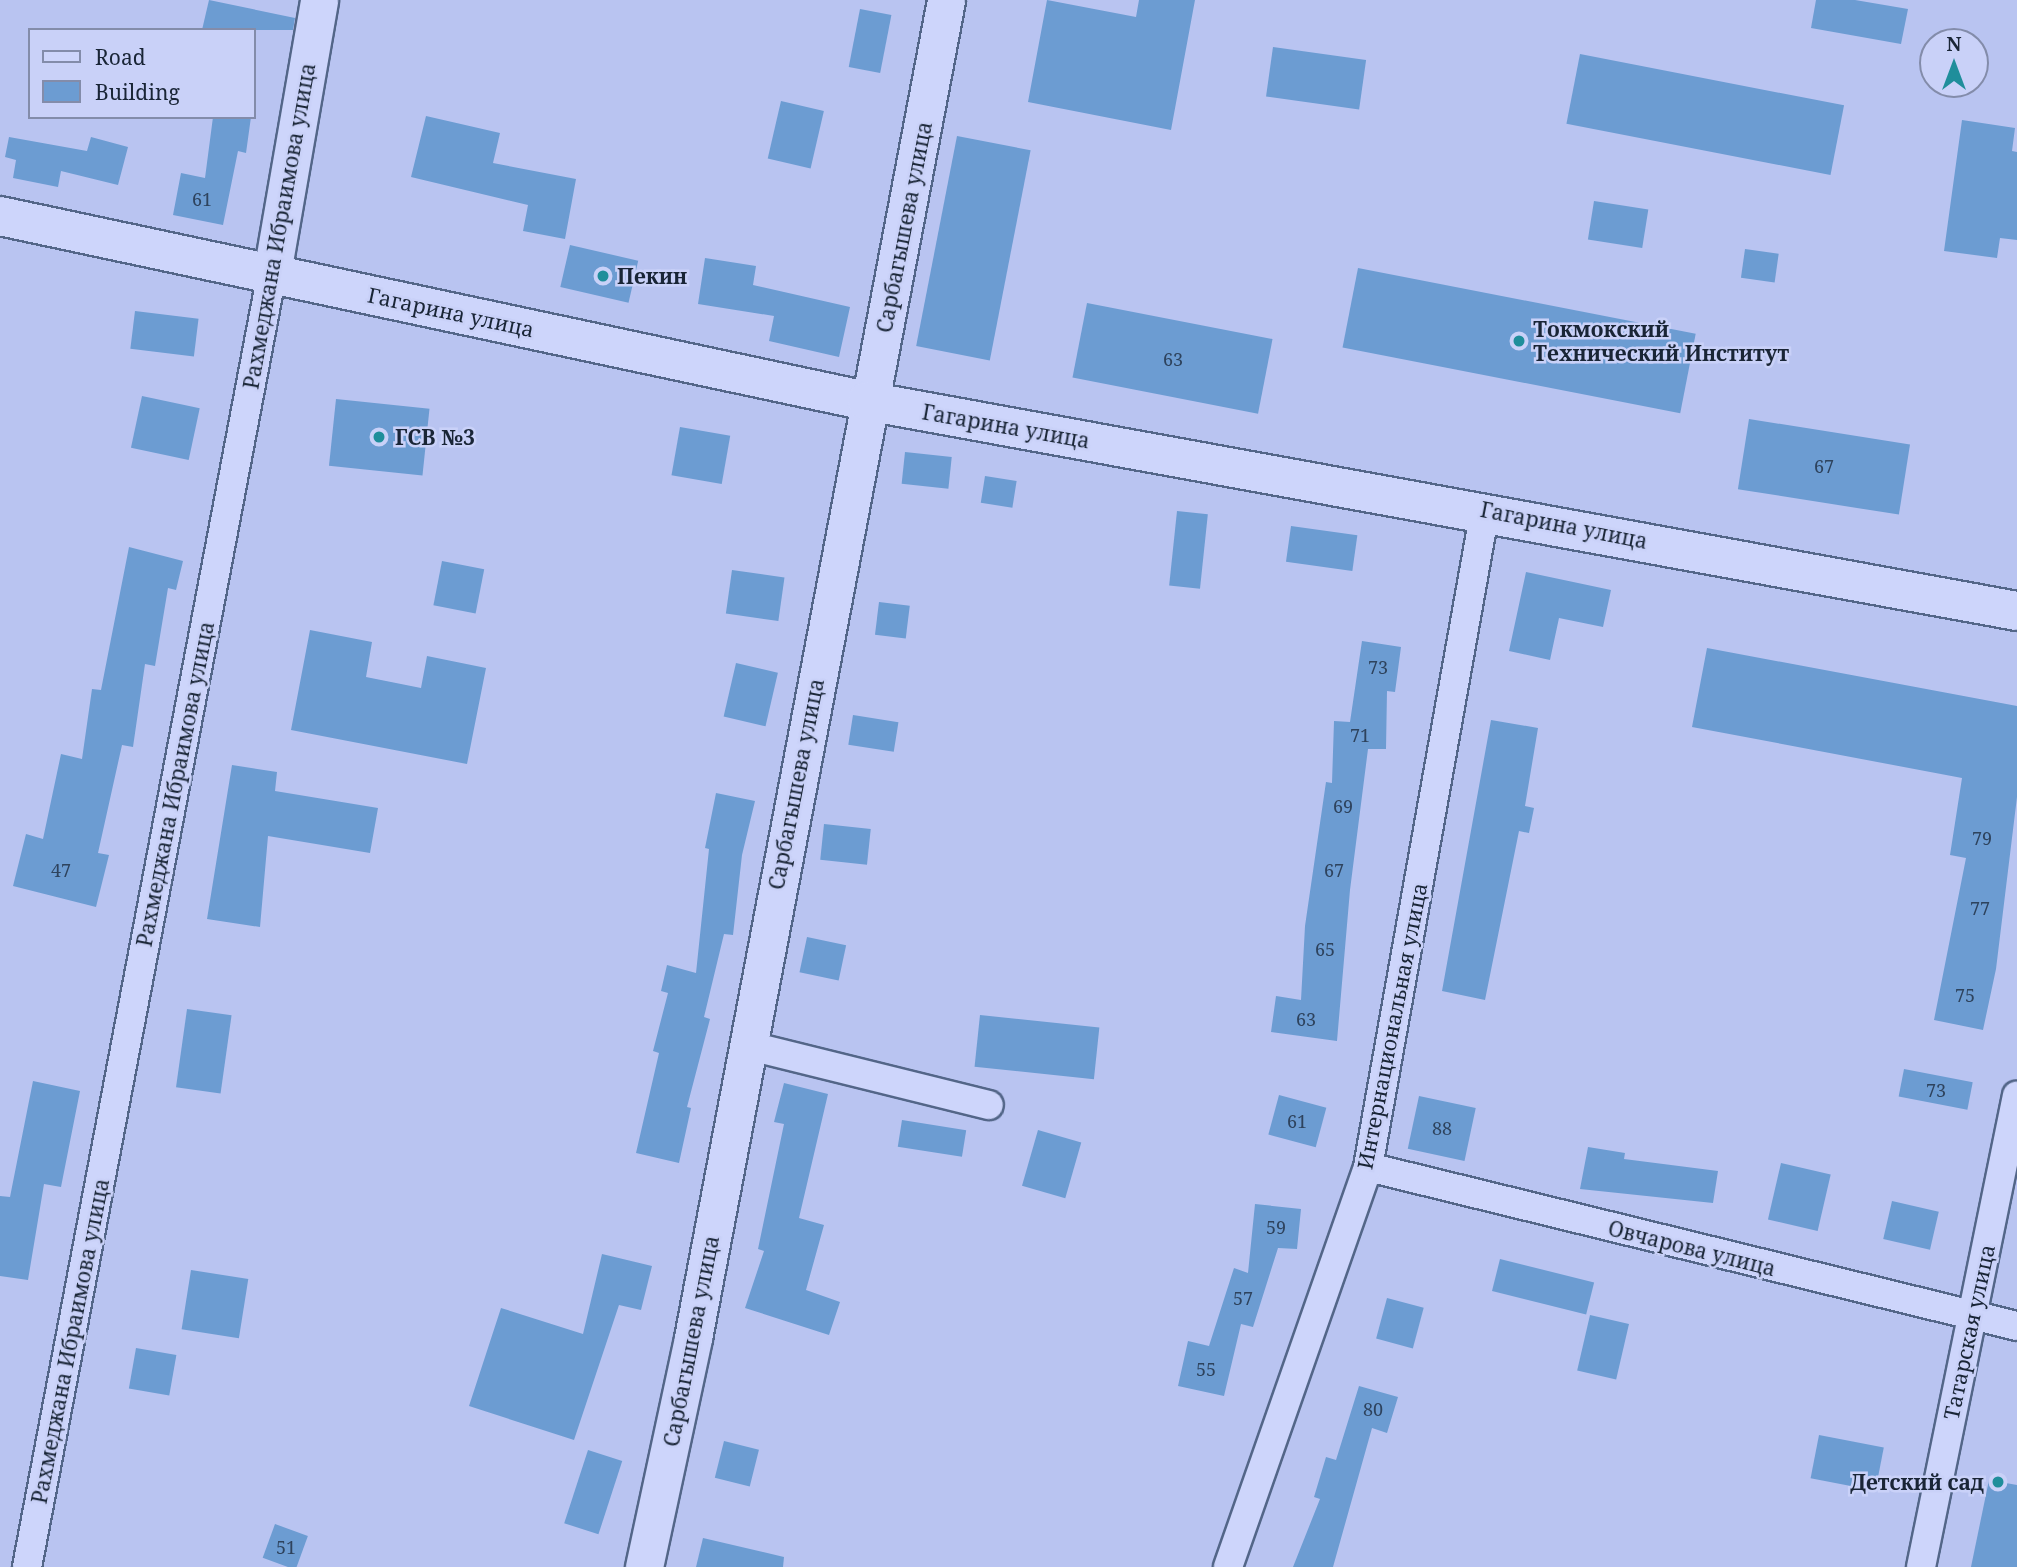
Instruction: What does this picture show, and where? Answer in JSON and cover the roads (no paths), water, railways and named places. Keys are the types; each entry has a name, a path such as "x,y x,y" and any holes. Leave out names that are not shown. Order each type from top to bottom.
{"main road":[{"name":"Гагарина улица","path":"0,216 867,401 1485,510 2017,611"}],"street":[{"name":"Рахмеджана Ибраимова улица","path":"27,1567 272,273 319,0"},
{"name":"Сарбагышева улица","path":"644,1567 693,1338 867,401 883,340 946,0"},
{"name":"Интернациональная улица","path":"1228,1567 1368,1167 1485,510"},
{"path":"746,1045 989,1105"},
{"name":"Татарская улица","path":"1921,1567 2017,1097"},
{"name":"Овчарова улица","path":"1368,1167 2017,1326"}],"place":[{"name":"Пекин","path":"603,276"},
{"name":"Токмокский Технический Институт","path":"1519,341"},
{"name":"ГСВ №3","path":"379,437"},
{"name":"Детский сад","path":"1998,1482"}]}
